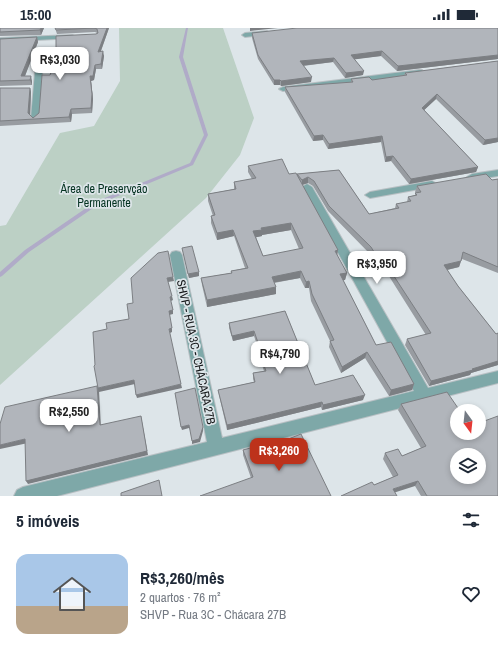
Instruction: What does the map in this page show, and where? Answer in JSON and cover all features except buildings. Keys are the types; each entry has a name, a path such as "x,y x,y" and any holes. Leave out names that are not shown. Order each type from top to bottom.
{"street":[{"path":"245,35 275,32"},
{"path":"0,40 80,36"},
{"path":"35,118 32,88 39,62"},
{"path":"283,89 429,71"},
{"path":"460,179 498,173"},
{"path":"370,195 445,182"},
{"path":"307,187 425,396"},
{"name":"SHVP - RUA 3C - CHÁCARA 27B","path":"176,255 216,448"},
{"path":"23,496 498,377"}],"green space":[{"name":"Área de Preservção Permanente","path":"119,28 223,28 254,118 240,155 206,198 0,385 0,226 6,225 60,133 94,126 120,81"}],"waterway":[{"path":"0,275 27,251 97,203 192,164 206,135 181,57 187,28"}]}
